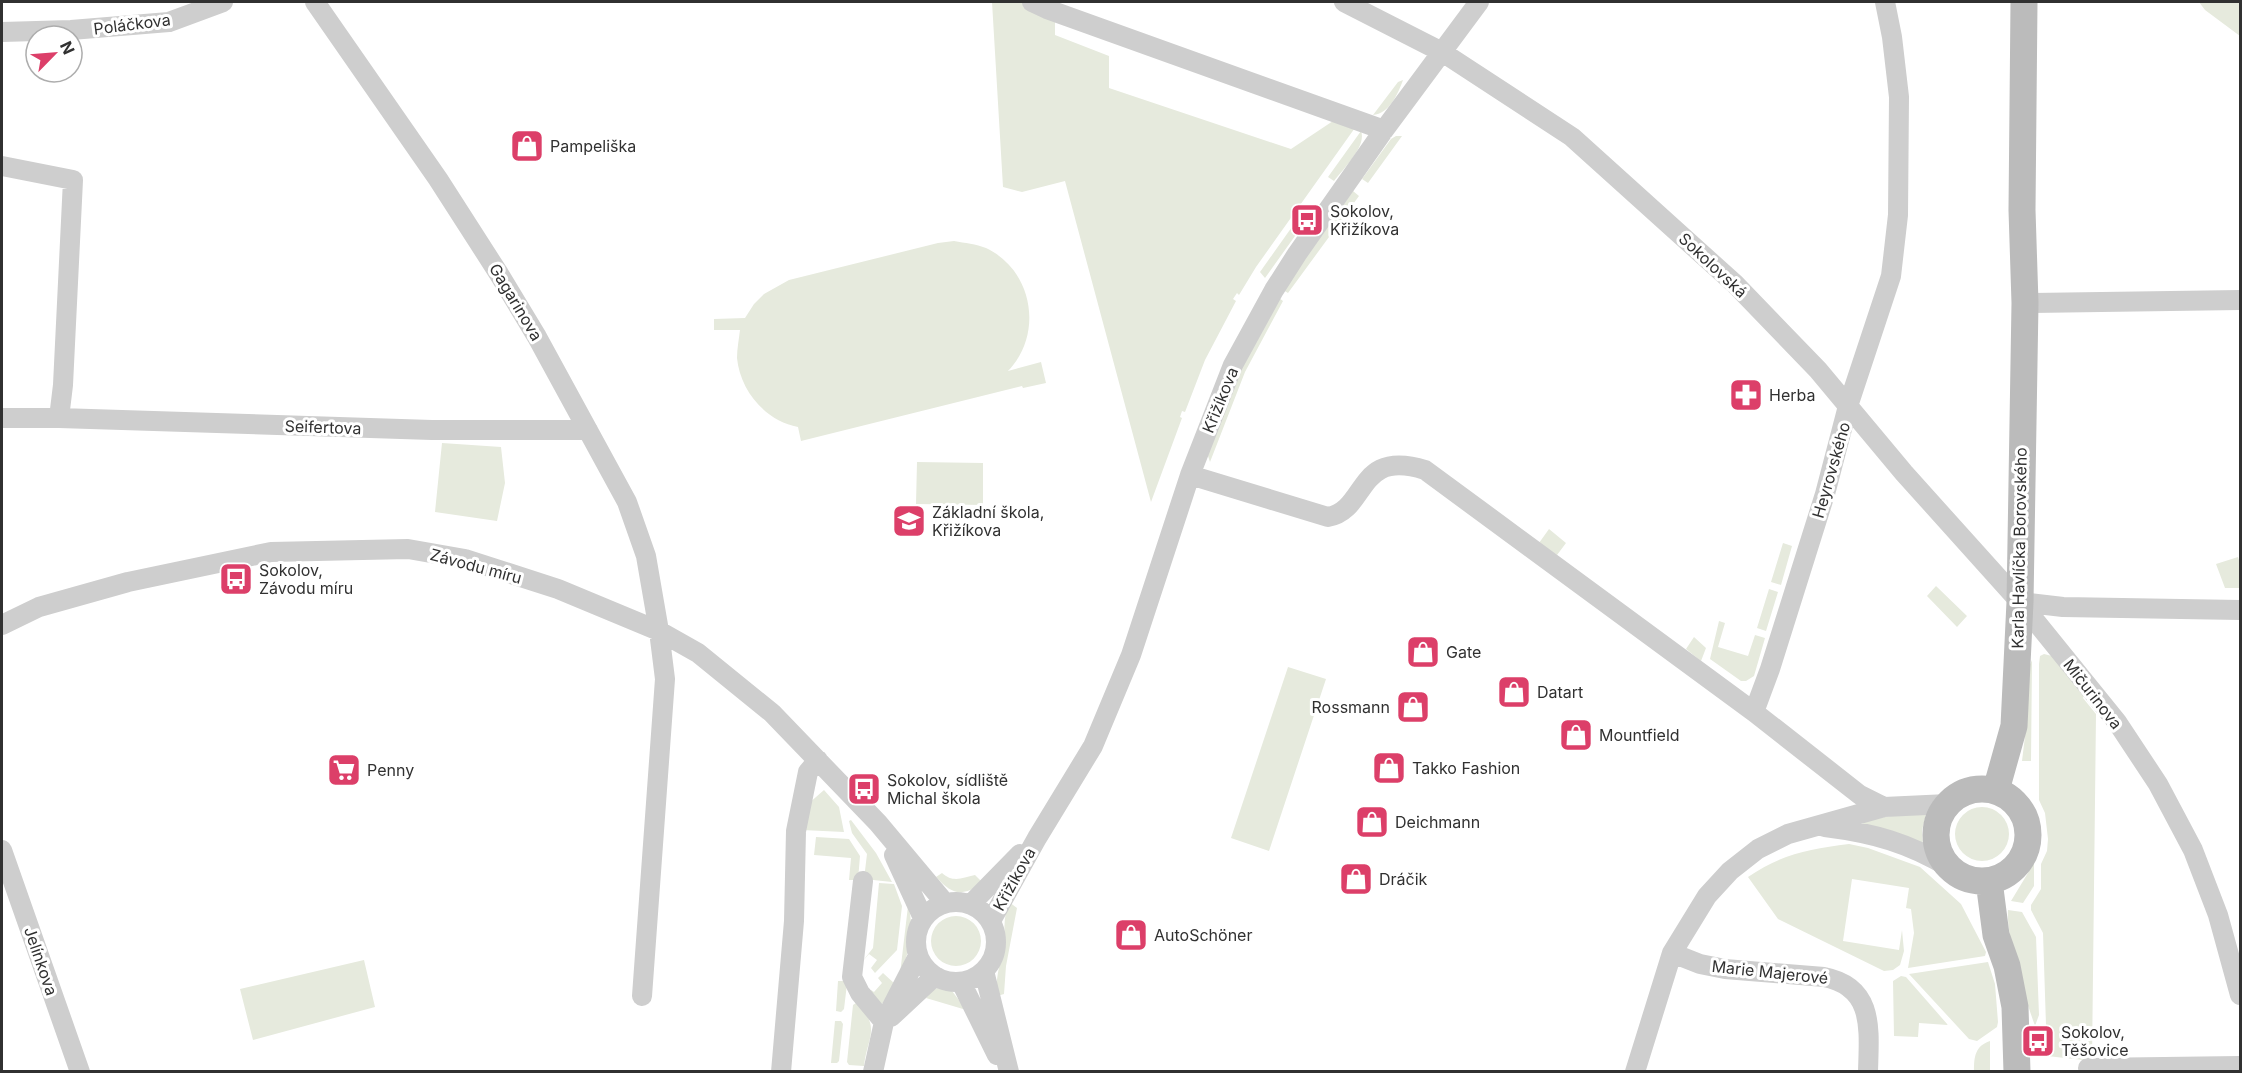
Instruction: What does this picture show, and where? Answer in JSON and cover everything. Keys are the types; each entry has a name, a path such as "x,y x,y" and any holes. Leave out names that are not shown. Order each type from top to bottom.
{"street":[{"name":"Poláčkova","path":"2,32 71,30 169,22 223,2"},
{"name":"Gagarinova","path":"315,2 438,178 537,337 627,502 646,556 665,679 642,996"},
{"path":"1032,2 1384,130"},
{"name":"Sokolovská","path":"1344,2 1442,52 1572,137 1736,284 1818,370 1904,473 2020,602"},
{"name":"Křižíkova","path":"991,921 1037,838 1093,746 1131,655 1190,475 1233,365 1274,290 1303,244 1479,2"},
{"name":"Heyrovského","path":"1754,712 1770,669 1825,494 1848,406 1891,276 1898,215 1899,97 1892,37 1885,2"},
{"name":"Karla Havlíčka Borovského","path":"1996,790 2014,726 2020,602 2025,303 2022,210 2024,2"},
{"path":"2,166 73,180 63,385 59,418"},
{"path":"2025,303 2241,300"},
{"name":"Seifertova","path":"2,418 432,430 588,430"},
{"path":"1190,475 1328,517 1344,510 1364,482 1384,468 1411,465 1425,470 1754,712 1860,795 1884,807"},
{"name":"Závodu míru","path":"2,625 39,607 128,582 271,552 408,549 465,559 558,589 659,631 698,653 772,713 878,823 945,903"},
{"path":"2020,602 2064,607 2241,610"},
{"name":"Mičurinova","path":"2020,602 2118,722 2158,784 2193,850 2218,915 2241,995"},
{"path":"781,1071 794,921 796,831 808,772 818,760"},
{"path":"1814,826 1856,831 1895,841 1925,853 1961,876 1975,881 1989,881 2015,868 2024,855 2028,841 2028,825 2022,811 2012,800 1996,790 1972,790 1959,795 1948,804 1940,816 1937,836 1941,856 1950,868"},
{"path":"1635,1071 1672,953 1707,896 1730,871 1758,849 1788,834 1814,826 1884,807 1948,804"},
{"name":"Závodu míru","path":"878,823 923,918"},
{"name":"Křižíkova","path":"971,904 1037,838"},
{"name":"Jelínkova","path":"2,850 80,1071"},
{"path":"863,881 852,977 860,993 884,1022"},
{"path":"1989,881 1996,935 2007,966 2015,1007 2018,1071"},
{"path":"958,901 971,904 991,921 996,934 996,947 992,960 984,971 974,978 961,982 947,981 935,976 925,968 918,956 915,943 917,930 923,918 933,908 958,901"},
{"name":"Marie Majerové","path":"1672,953 1700,964 1725,969 1824,976 1837,979 1849,986 1860,999 1866,1012 1869,1028 1868,1071"},
{"path":"873,1071 884,1022 918,956"},
{"path":"984,971 1008,1071"},
{"path":"884,1022 935,976"},
{"path":"961,982 1008,1071"},
{"path":"2088,1068 2241,1066"}],"shaded area":[{"path":"992,2 1022,2 1031,8 1055,16 1055,35 1109,56 1109,88 1291,149 1339,117 1357,125 1256,267 1239,295 1237,293 1233,299 1236,301 1205,360 1185,412 1182,411 1180,417 1182,418 1151,502 1065,181 1022,192 1003,187"},
{"path":"2199,2 2240,2 2240,36 2205,10"},
{"path":"1403,80 1396,97 1388,107 1379,114 1373,115 1398,82"},
{"path":"1361,131 1361,143 1334,181 1328,177"},
{"path":"1402,136 1368,183 1362,179 1391,139"},
{"path":"1353,191 1359,196 1288,293 1283,290"},
{"path":"1299,217 1305,222 1265,278 1260,272"},
{"path":"954,241 986,248 1002,258 1014,271 1023,287 1028,304 1029,322 1026,339 1019,356 1008,371 1041,362 1046,383 1023,388 1022,386 801,441 798,427 786,424 765,411 749,392 739,370 737,358 740,330 714,330 714,319 745,318 764,294 789,280"},
{"path":"1279,298 1283,301 1245,372 1210,462 1207,453 1232,384"},
{"path":"442,443 501,447 505,483 497,521 435,512"},
{"path":"917,462 983,463 983,505 916,504"},
{"path":"1549,529 1566,543 1557,555 1539,543"},
{"path":"1783,543 1792,546 1781,585 1771,582"},
{"path":"2238,557 2240,588 2225,588 2216,564"},
{"path":"1936,586 1967,616 1957,627 1927,596"},
{"path":"1769,589 1778,592 1766,631 1757,628"},
{"path":"1719,621 1725,623 1718,647 1748,656 1755,635 1765,638 1754,676 1746,681 1741,681 1710,659"},
{"path":"1694,637 1706,648 1701,661 1686,649"},
{"path":"2044,654 2052,656 2085,694 2083,698 2096,714 2092,1061 2047,1056 2043,933 2031,910 2031,905 2041,889 2041,864 2047,851 2048,839 2045,813 2039,800 2039,664 2040,656"},
{"path":"2032,660 2031,761 2022,761 2026,728 2028,669"},
{"path":"1288,667 1326,679 1269,851 1231,838"},
{"path":"824,790 839,807 844,832 802,830 808,804"},
{"path":"1977,807 1987,807 1997,811 2005,819 2009,834 2005,849 1997,857 1987,861 1977,861 1967,857 1959,849 1955,839 1955,829 1959,819 1967,811"},
{"path":"1927,811 1922,830 1923,847 1856,821"},
{"path":"851,820 876,853 892,882 864,879 867,854 852,833 849,821"},
{"path":"816,837 849,839 860,856 858,880 849,880 851,858 814,855"},
{"path":"1849,844 1868,848 1920,867 1961,904 1986,952 1985,956 1908,968 1914,933 1911,909 1906,908 1909,888 1852,879 1843,941 1899,950 1902,930 1904,951 1900,965 1893,970 1884,971 1778,919 1748,877 1772,863 1796,854"},
{"path":"2034,863 2034,886 2023,903 2011,901"},
{"path":"942,873 954,879 975,875 983,883 969,890 958,892 947,888 936,877"},
{"path":"879,883 894,884 902,906 897,950 875,973 871,968 877,960 869,954 862,962 873,948"},
{"path":"1009,902 1017,908 1006,966 1004,994 997,996 997,978"},
{"path":"908,906 911,922 910,940 900,974"},
{"path":"2008,910 2022,912 2036,937 2039,1015 2035,1026 2013,952"},
{"path":"956,916 974,923 981,941 974,959 956,966 938,959 931,941 938,923"},
{"path":"364,960 375,1007 253,1040 240,989"},
{"path":"1988,962 1995,984 1998,1022 1997,1027 1977,1041 1969,1039 1909,974"},
{"path":"883,973 895,984 883,1003 879,1005 869,992 871,990 874,992 882,983 878,978"},
{"path":"1901,976 1906,977 1948,1025 1919,1023 1918,1037 1894,1036 1893,981"},
{"path":"838,981 844,981 847,984 844,1009 841,1012 836,1011"},
{"path":"938,988 952,991 965,1008 926,998"},
{"path":"856,1003 864,1011 871,1026 864,1066 849,1065 847,1062 853,1005"},
{"path":"835,1021 841,1021 843,1024 839,1061 831,1063"},
{"path":"1990,1041 1990,1071 1974,1071 1978,1049"}],"place":[{"name":"Pampeliška","path":"527,146"},
{"name":"Sokolov, Křižíkova","path":"1307,220"},
{"name":"Herba","path":"1746,395"},
{"name":"Základní škola, Křižíkova","path":"909,521"},
{"name":"Sokolov, Závodu míru","path":"236,579"},
{"name":"Gate","path":"1423,652"},
{"name":"Datart","path":"1514,692"},
{"name":"Rossmann","path":"1413,707"},
{"name":"Mountfield","path":"1576,735"},
{"name":"Takko Fashion","path":"1389,768"},
{"name":"Penny","path":"344,770"},
{"name":"Sokolov, sídliště Michal škola","path":"864,789"},
{"name":"Deichmann","path":"1372,822"},
{"name":"Dráčik","path":"1356,879"},
{"name":"AutoSchöner","path":"1131,935"},
{"name":"Sokolov, Těšovice","path":"2038,1041"}]}
